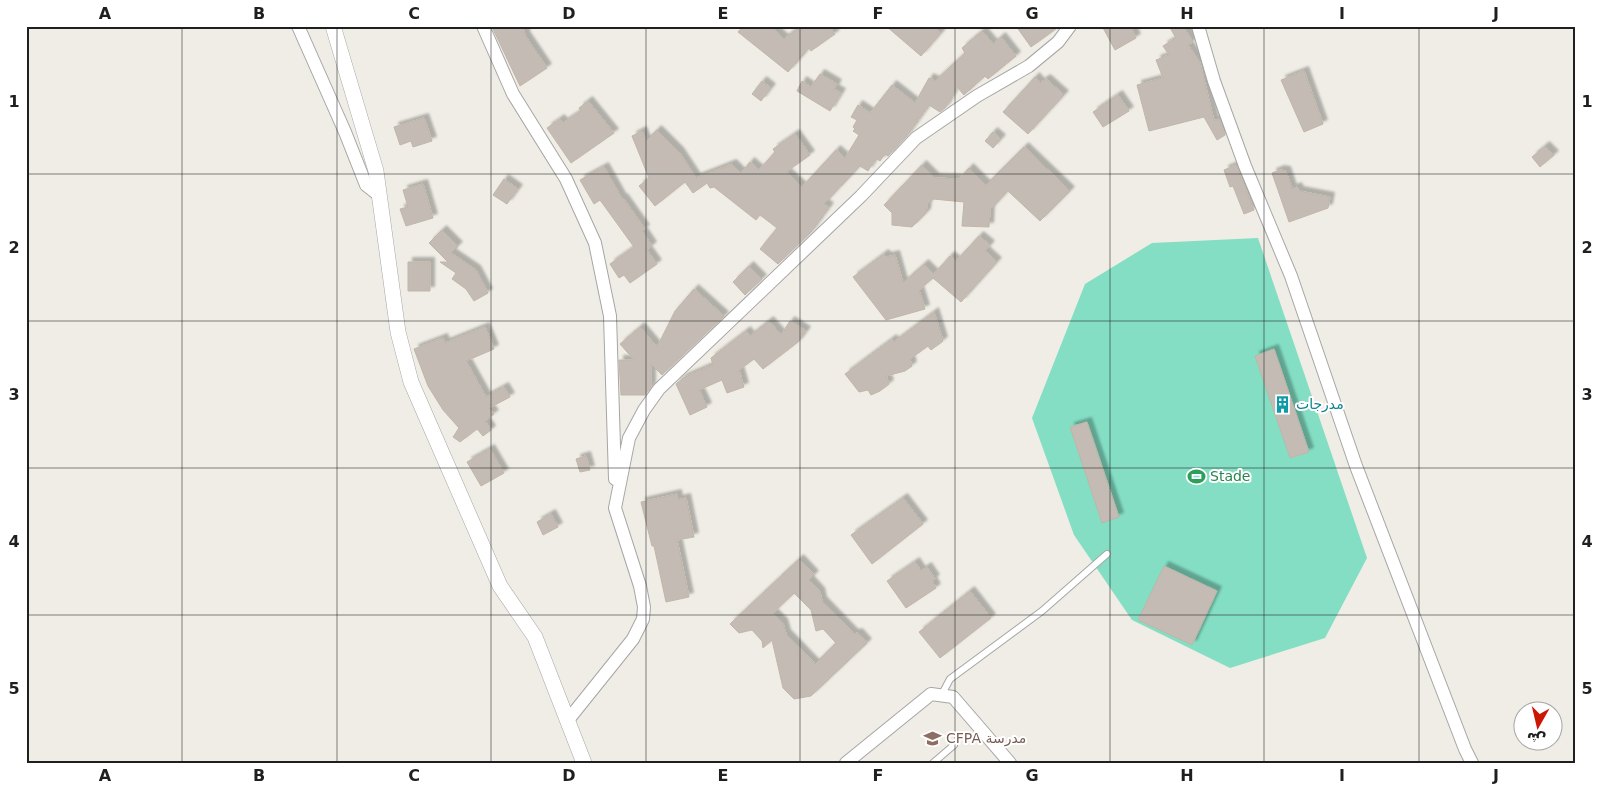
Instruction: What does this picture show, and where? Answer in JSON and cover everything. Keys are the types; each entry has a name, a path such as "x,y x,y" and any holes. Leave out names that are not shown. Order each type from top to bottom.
{"street":[{"path":"298,26 345,132 366,185 380,196"},
{"path":"333,26 376,171 398,332 411,382 500,586 535,637 584,763"},
{"path":"483,26 512,94 566,179 595,243 610,316 614,407 615,508 640,586 644,607 643,619 633,639 568,720"},
{"path":"615,508 630,438 644,410 659,389 834,221 916,138 977,96 1029,66 1058,42 1070,26"},
{"path":"1198,26 1214,81 1245,166 1291,276 1356,466 1464,749 1472,763"},
{"path":"846,763 931,694 953,697 1010,763"}],"lane":[{"path":"942,694 950,679 1042,611 1107,554"},
{"path":"933,763 954,745"}],"green space":[{"name":"Stade","path":"1258,238 1367,558 1325,638 1230,668 1132,620 1074,535 1032,418 1085,284 1152,243"}],"building":[{"path":"503,26 522,26 526,37 547,68 520,86 493,29"},
{"path":"743,26 770,26 784,39 801,26 829,26 835,34 811,51 809,48 788,72 738,32"},
{"path":"886,26 934,26 941,33 921,56"},
{"path":"1016,26 1060,26 1031,47"},
{"path":"1102,26 1130,26 1136,38 1115,50"},
{"path":"1169,26 1183,26 1193,42 1188,45 1200,63 1214,121 1219,119 1225,135 1217,140 1204,117 1149,131 1137,85 1163,78 1156,60 1169,55 1163,46 1176,38"},
{"path":"982,31 993,44 1001,37 1016,56 988,79 985,76 964,95 957,87 945,108 940,112 929,105 906,137 888,156 885,154 880,161 876,158 868,171 860,166 824,204 829,207 811,232 778,264 760,249 777,228 760,215 756,220 714,187 710,188 707,183 693,193 685,182 655,206 639,186 649,178 632,136 642,131 646,141 657,130 679,152 696,178 732,164 741,173 750,162 759,170 775,152 773,149 795,134 810,155 786,172 802,187 836,150 845,158 859,135 853,131 857,120 851,117 858,105 870,113 892,85 915,103 929,78 935,81 965,53 962,48"},
{"path":"1304,71 1323,124 1304,132 1281,80"},
{"path":"820,74 837,84 834,89 841,93 830,111 797,91 802,81 811,87"},
{"path":"1035,77 1040,83 1046,79 1064,95 1028,134 1003,112"},
{"path":"762,81 771,88 761,101 752,94"},
{"path":"1118,95 1129,111 1103,127 1093,112"},
{"path":"588,101 614,133 571,163 547,128 560,119 563,123 581,111 579,108"},
{"path":"424,118 432,141 413,147 411,141 400,145 394,127"},
{"path":"993,132 1001,139 993,148 985,141"},
{"path":"1545,146 1554,155 1540,167 1532,157"},
{"path":"1024,147 1070,191 1040,221 1008,191 990,210 989,227 962,226 964,202 933,199 927,205 926,213 912,227 892,225 892,213 884,205 922,165 935,178 959,179 969,168 986,185"},
{"path":"1236,165 1254,210 1244,214 1233,186 1230,187 1224,170"},
{"path":"604,167 622,199 645,229 642,231 652,246 647,250 657,264 630,283 624,275 619,278 610,264 634,247 600,200 594,204 580,180"},
{"path":"1280,170 1286,171 1292,189 1297,187 1299,191 1330,197 1328,208 1289,222 1272,173"},
{"path":"504,179 518,189 507,204 493,195"},
{"path":"423,184 433,218 406,226 400,209 408,207 403,190"},
{"path":"442,230 458,246 451,253 476,270 488,293 474,301 466,289 452,279 456,273 440,262 448,262 429,243"},
{"path":"979,236 990,245 985,251 997,262 961,302 933,278 919,290 925,309 886,320 853,277 884,254 887,257 895,255 903,283 924,264 934,274 950,256 956,261"},
{"path":"408,262 430,262 430,291 408,291"},
{"path":"749,266 762,279 745,295 733,282"},
{"path":"694,289 724,316 662,375 651,364 651,387 645,395 621,395 619,360 634,360 620,344 640,327 657,347 675,311"},
{"path":"934,312 943,341 931,350 928,346 910,359 912,366 905,371 886,376 889,384 880,391 871,395 868,390 859,392 845,374 892,339 894,342"},
{"path":"769,321 781,335 790,321 806,331 798,342 763,369 754,359 739,370 744,387 727,393 722,380 699,390 707,407 690,415 676,384 683,378 713,365 711,358 746,331 750,336"},
{"path":"485,327 494,349 466,361 486,397 504,387 510,397 489,408 494,414 485,421 491,430 483,436 477,429 460,442 453,437 459,428 443,410 428,386 414,349 443,338 445,343"},
{"name":"مدرجات","path":"1274,349 1309,452 1290,458 1255,356"},
{"path":"1087,422 1119,517 1102,523 1070,427"},
{"path":"490,449 504,473 481,486 467,462"},
{"path":"586,456 590,470 580,472 576,459"},
{"path":"677,494 678,500 686,498 694,537 677,540 689,597 666,602 654,546 652,546 641,502"},
{"path":"903,498 923,524 872,564 851,535"},
{"path":"551,514 558,527 543,535 537,522"},
{"path":"799,559 814,575 809,580 820,592 822,601 854,634 858,633 867,643 811,696 794,699 783,688 772,640 763,648 762,641 752,630 739,633 730,624","holes":["794,593 811,610 816,631 823,629 836,643 815,664 786,634 783,623 773,613"]},
{"path":"915,562 921,571 927,567 935,579 932,581 936,588 906,608 887,581"},
{"path":"1164,566 1217,591 1192,645 1138,620"},
{"path":"970,591 991,618 940,658 919,632"}],"place":[{"name":"مدرجات","path":"1282,404"},
{"name":"Stade","path":"1196,476"},
{"name":"CFPA مدرسة","path":"932,738"}]}
